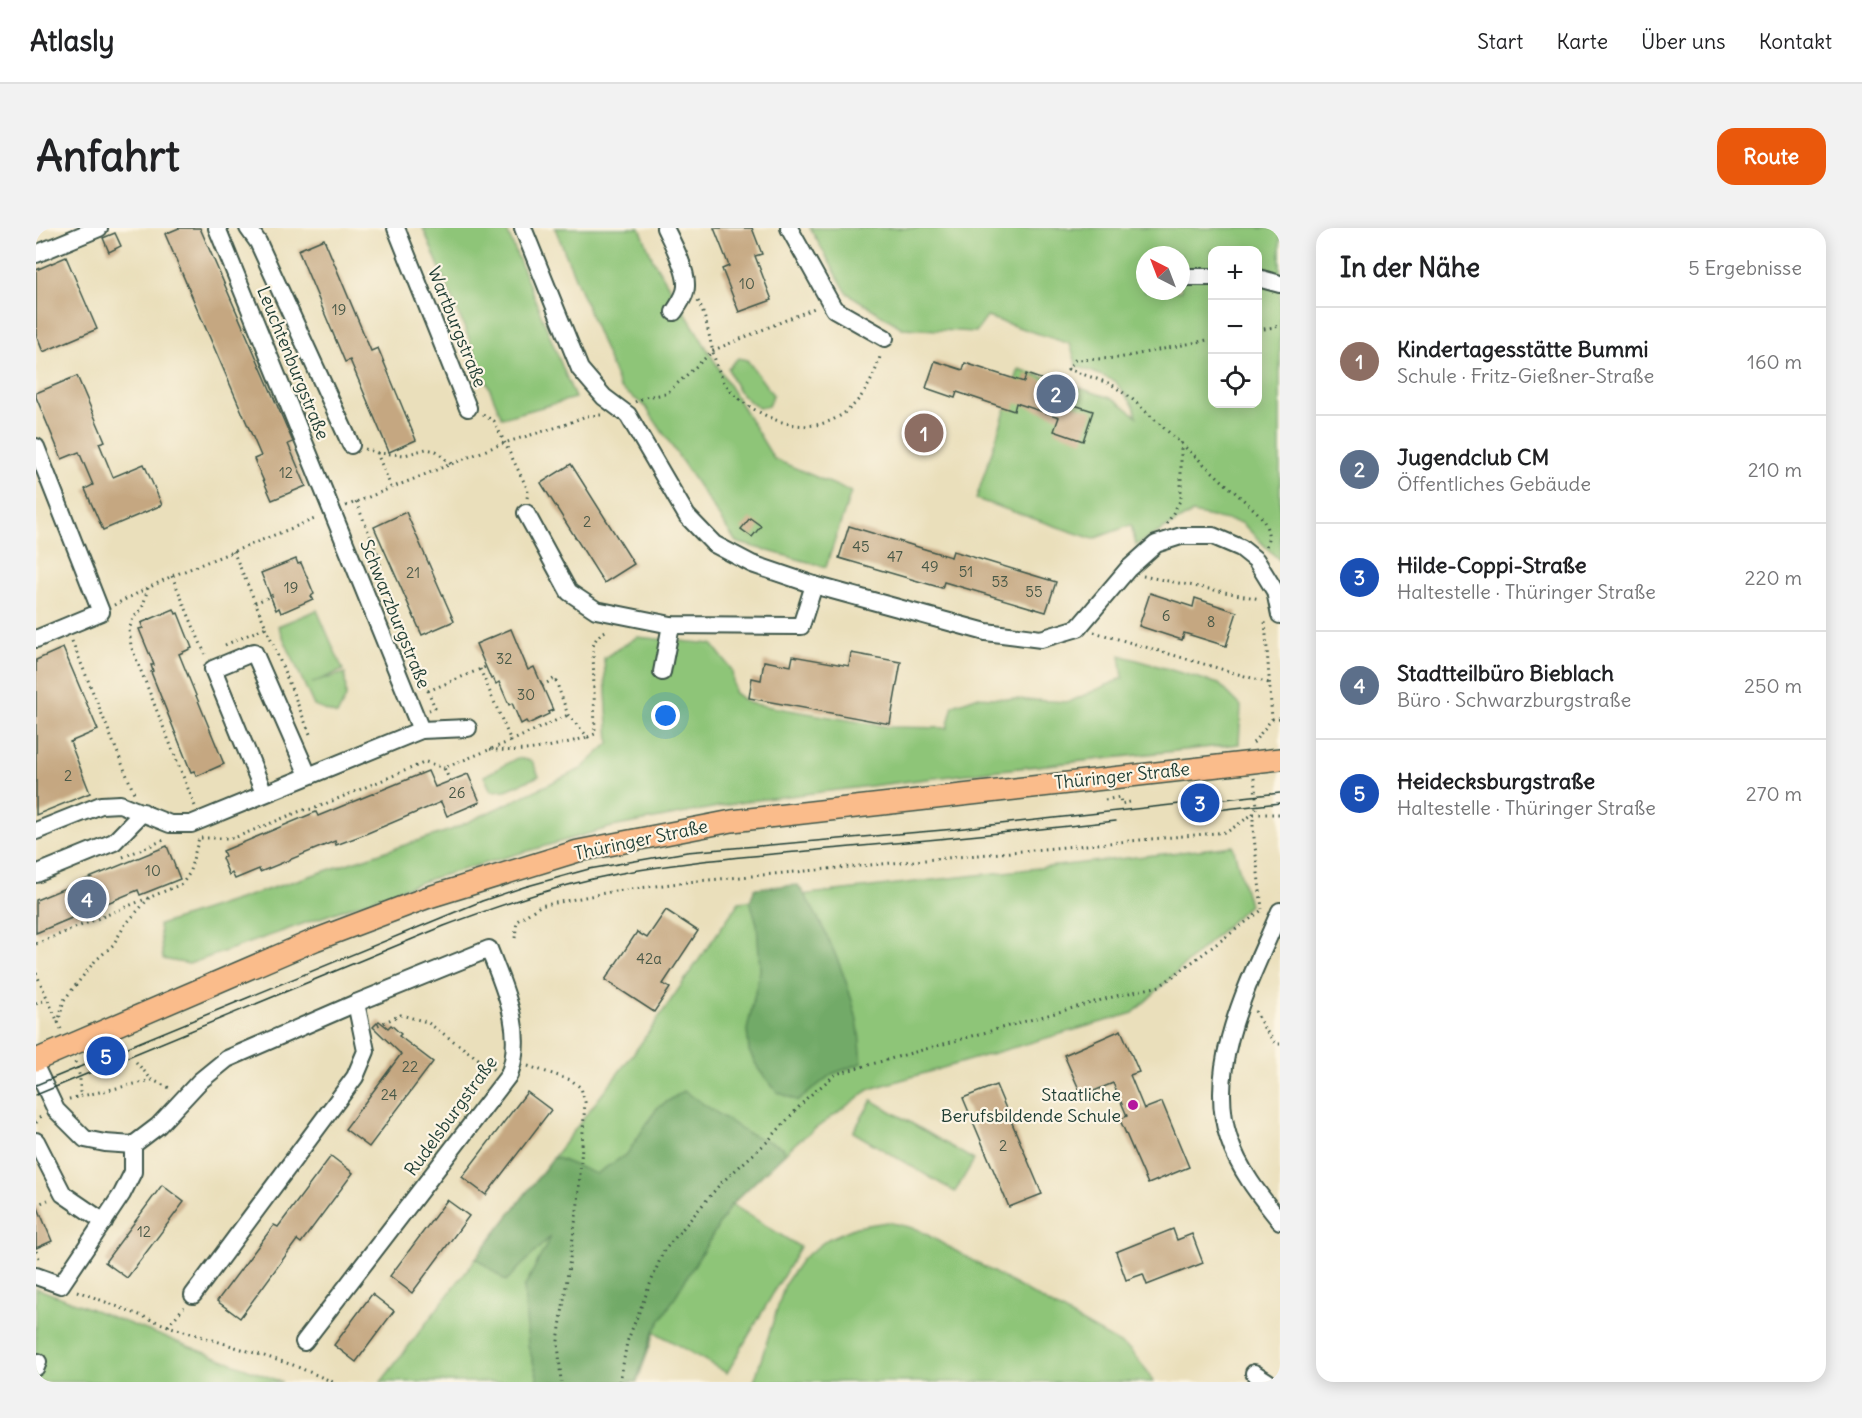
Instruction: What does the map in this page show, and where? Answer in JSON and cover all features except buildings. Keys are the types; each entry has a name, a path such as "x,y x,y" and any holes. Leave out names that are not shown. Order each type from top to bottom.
{"main road":[{"name":"Thüringer Straße","path":"36,1060 315,939 426,898 578,851 732,821 1280,759"}],"street":[{"name":"Leuchtenburgstraße","path":"217,228 332,512"},
{"name":"Leuchtenburgstraße","path":"248,228 258,242 351,445"},
{"name":"Wartburgstraße","path":"396,228 468,408"},
{"path":"523,228 580,369 603,397 628,415 687,516 714,544 752,564 814,585 986,632 1041,639 1078,628 1128,569 1156,544 1181,536 1213,536 1242,548 1256,560 1275,591 1272,613"},
{"path":"665,228 677,253 686,285 683,297 674,312"},
{"path":"789,228 834,309 885,338"},
{"path":"36,254 95,230"},
{"path":"1190,277 1208,278"},
{"path":"1262,278 1280,284"},
{"path":"36,447 101,612 36,639"},
{"name":"Schwarzburgstraße","path":"332,512 422,730"},
{"path":"526,513 569,592 596,610 671,625 801,626 814,585"},
{"path":"662,672 671,625"},
{"path":"264,793 213,669 254,652 308,775"},
{"path":"36,831 101,805 120,804 139,805 170,824 191,824 422,730 468,728"},
{"path":"36,874 114,842 139,805"},
{"path":"1278,917 1238,1012 1228,1048 1221,1091 1229,1139 1254,1188 1280,1221"},
{"name":"Rudelsburgstraße","path":"133,1145 158,1126 200,1081 227,1059 356,1003 489,950 507,995 515,1028 514,1061 510,1075 304,1342"},
{"path":"193,1295 355,1077 366,1051 356,1003"},
{"path":"36,1068 56,1110 85,1139 133,1145 133,1172 122,1194 61,1285 36,1276"},
{"path":"36,1141 63,1194 104,1221"}],"path":[{"path":"686,285 699,303 721,376 743,404 776,422 805,427 829,423 846,412 867,389 877,371 885,338"},
{"path":"122,601 172,576 504,443 586,416 612,414 645,397 666,394 714,350 829,301"},
{"path":"1262,329 1280,326"},
{"path":"1208,340 1119,358 1075,360 1068,369 1111,384 1132,399 1260,515 1269,530 1269,541 1264,552 1256,560"},
{"path":"468,408 494,421 528,490 526,513"},
{"path":"1156,544 1181,499 1181,442"},
{"path":"351,445 377,453 405,455 426,449 436,451 452,465"},
{"path":"377,453 391,487"},
{"path":"356,502 381,562 378,568 435,708 415,714"},
{"path":"233,551 314,744"},
{"path":"1135,575 1263,600"},
{"path":"172,576 213,669"},
{"path":"148,588 142,609 133,618 129,630 132,646 197,811"},
{"path":"255,603 273,595"},
{"path":"1272,613 1269,682 1272,719"},
{"path":"66,626 139,805"},
{"path":"225,645 266,627"},
{"path":"1078,628 1269,682"},
{"path":"489,750 506,752 550,748 595,734 594,641 603,632 612,629"},
{"path":"204,653 215,649"},
{"path":"428,692 488,666"},
{"path":"480,669 511,741"},
{"path":"542,686 555,678 568,715 588,736"},
{"path":"188,839 234,838 303,810 313,809 426,762 444,768 568,715"},
{"path":"1262,910 1253,828 1253,814 1257,806 1251,744 1272,719 1280,718"},
{"path":"444,768 450,781"},
{"path":"1105,800 1120,797 1120,804 1130,802"},
{"path":"515,938 517,921 540,906 615,891 699,881 1227,832 1253,814 1280,814"},
{"path":"36,944 182,884 189,874 199,838"},
{"path":"122,857 165,839"},
{"path":"58,1023 64,1000 95,961 113,945 125,925 150,897"},
{"path":"1262,910 1278,917"},
{"path":"620,1382 627,1342 663,1252 721,1183 768,1141 807,1098 836,1074 1093,1002 1160,986 1262,910"},
{"path":"36,1004 47,999"},
{"path":"1252,1006 1264,1028 1276,1044 1280,1044"},
{"path":"362,1032 400,1015 427,1022 480,1060"},
{"path":"514,1061 571,1080 581,1089 585,1102 578,1203 558,1341 561,1382"},
{"path":"136,1062 152,1080 187,1095"},
{"path":"80,1096 152,1080"},
{"path":"61,1285 168,1326 293,1365 333,1382"},
{"path":"168,1326 193,1295"}],"green space":[{"path":"423,228 506,228 575,398 502,418"},
{"path":"555,228 640,228 653,260 774,459 851,492 826,567 736,542 645,406 620,388"},
{"path":"810,228 1280,228 1280,561 1242,523 1192,513 1136,545 1131,525 1093,539 976,499 1019,369 1114,399 1137,416 1134,406 1115,381 1077,366 1070,344 987,317 976,332 902,328 847,293"},
{"path":"738,358 747,360 773,395 768,406 759,408 743,396 736,387 728,368"},
{"path":"317,610 343,670 312,683 345,673 346,697 337,715 314,706 278,626"},
{"path":"637,637 712,644 732,670 734,692 748,703 889,727 947,728 953,705 976,697 1069,702 1123,678 1120,655 1219,684 1241,706 1239,744 991,771 749,801 612,827 433,878 189,964 163,959 159,925 451,830 581,769 609,743 604,658"},
{"path":"517,758 532,761 539,776 506,790 491,791 484,776"},
{"path":"1233,846 1249,905 1133,1013 870,1089 797,1142 731,1204 800,1247 727,1373 655,1332 637,1382 381,1382 639,1046 739,902"},
{"path":"798,885 825,931 840,965 857,1022 862,1063 832,1074 798,1101 777,1092 759,1070 749,1051 747,1030 760,970 757,924 750,901 755,888"},
{"path":"684,1091 747,1133 783,1147 785,1153 731,1205 653,1333 636,1382 539,1382 528,1345 524,1288 551,1236 506,1281 476,1258 554,1157 596,1174 627,1154 657,1108"},
{"path":"872,1100 974,1160 955,1192 853,1132"},
{"path":"887,1222 917,1229 1129,1349 1148,1372 1153,1382 754,1382 785,1284 802,1259 828,1239 856,1227"},
{"path":"36,1288 282,1382 36,1382"}],"tram line":[{"path":"36,1085 482,901 589,869 687,852 955,829 1280,793"},
{"path":"1208,811 1280,803"},
{"path":"36,1095 444,926 517,900 592,879 715,860 1116,821"}],"place":[{"name":"Jugendclub CM","path":"1056,394"},
{"name":"Kindertagesstätte Bummi","path":"924,433"},
{"name":"Hilde-Coppi-Straße","path":"1200,803"},
{"name":"Stadtteilbüro Bieblach","path":"87,899"},
{"name":"Heidecksburgstraße","path":"106,1056"},
{"name":"Staatliche Berufsbildende Schule","path":"1133,1105"}]}
